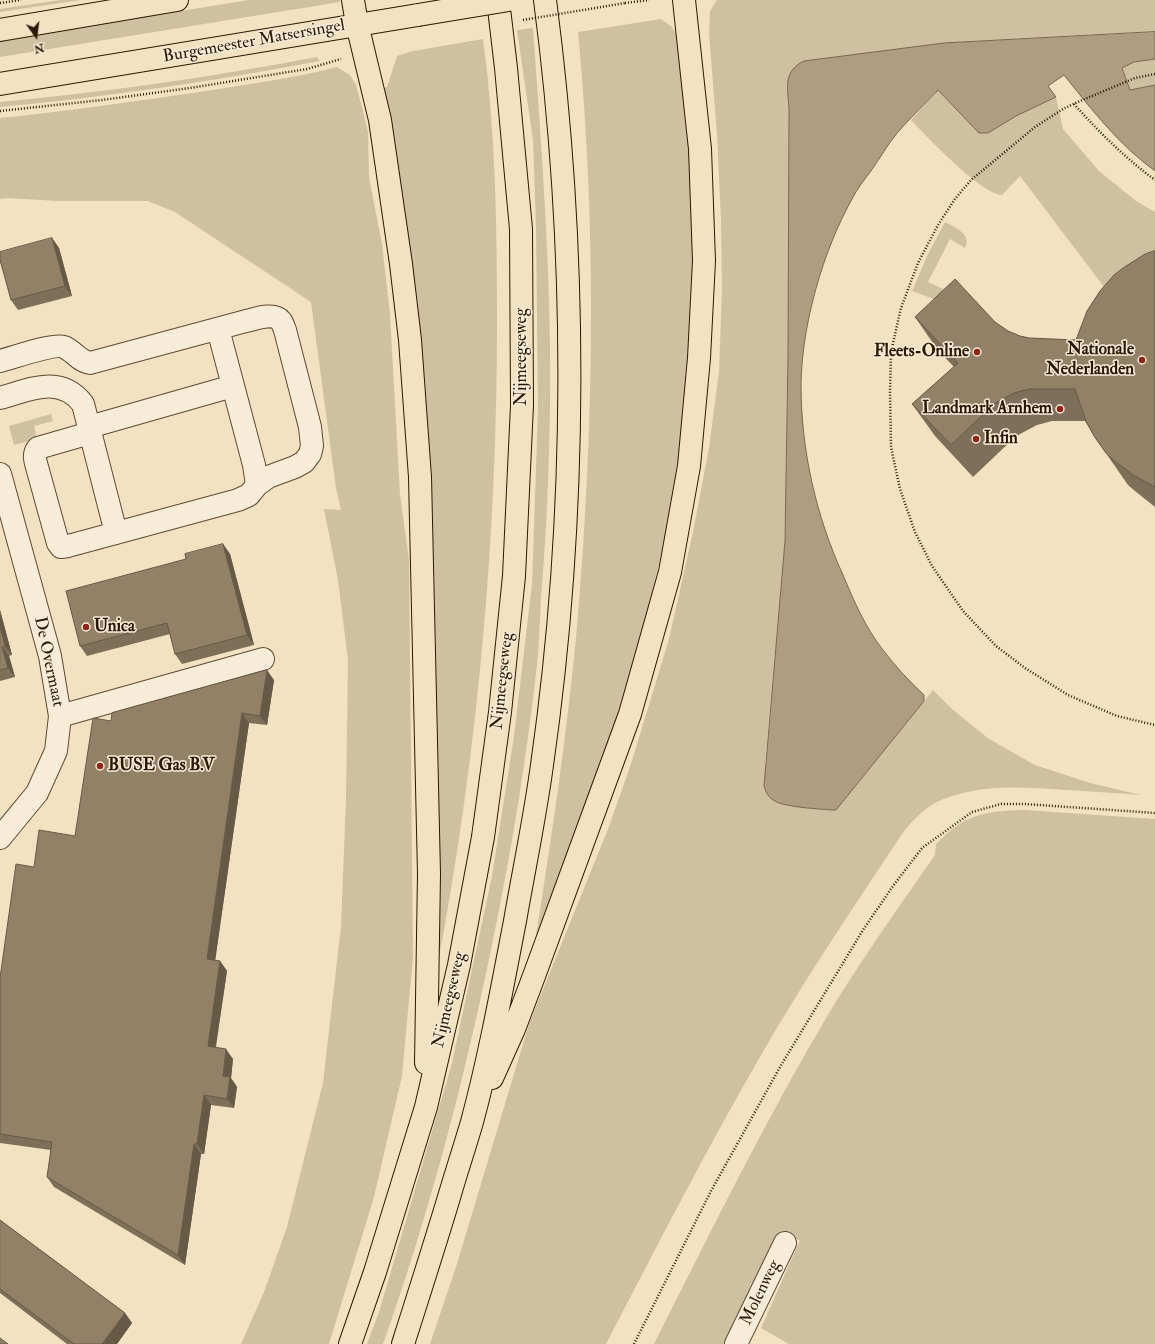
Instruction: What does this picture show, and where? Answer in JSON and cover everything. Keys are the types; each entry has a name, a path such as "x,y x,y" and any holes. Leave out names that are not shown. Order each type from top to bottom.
{"main road":[{"path":"0,30 177,0"},
{"path":"353,0 357,24 380,120 401,264 410,340 420,477 429,874 426,1107"},
{"name":"Nijmeegseweg","path":"350,1344 375,1272 426,1107 458,965 483,837 500,712 514,576 522,405 521,229 498,0"},
{"name":"Burgemeester Matsersingel","path":"0,84 509,0"},
{"path":"402,1344 423,1284 472,1121 500,996 542,766 558,632 564,544 568,438 569,344 562,155 545,0"},
{"path":"472,1121 514,1029 570,881 630,714 670,572 689,466 699,358 704,261 700,149 684,0"}],"street":[{"path":"0,361 56,346 66,348 84,362 90,363 261,317 276,318 280,320 285,330 310,428 312,446 310,454 304,462 268,477 257,485 249,495 238,500 61,547 58,543 34,456 35,451 38,448 89,430 233,386"},
{"path":"218,329 254,465 257,485"},
{"path":"0,398 44,386 55,386 63,388 78,398 83,404 116,533"},
{"name":"De Overmaat","path":"0,474 50,656 60,716 56,751 37,793 0,838"},
{"path":"60,716 263,659"},
{"name":"Molenweg","path":"736,1344 785,1243"}],"path":[{"path":"0,3 21,0"},
{"path":"625,4 649,0"},
{"name":"Burgemeester Matsersingel","path":"0,111 102,100 190,88 307,69 364,52"},
{"path":"1155,74 1135,78 1080,101 1063,109 1035,126 972,180 956,199 938,225 918,263 901,308 891,352 890,392 891,447 900,489 913,525 932,566 963,611 992,641 1025,668 1068,695 1117,716 1155,725"},
{"path":"1074,104 1099,132 1155,180"},
{"path":"634,1344 712,1191 780,1067 820,998 863,930 893,886 922,848 972,812 1001,804 1024,804 1155,813"}],"shaded area":[{"path":"60,0 81,0 0,12 0,9"},
{"path":"249,0 340,0 340,2 0,57 0,40"},
{"path":"717,0 1155,0 1155,32 944,43 787,87 789,109 788,356 785,541 765,766 836,809 933,690 952,709 989,739 1035,765 1090,783 1141,795 1031,788 982,789 951,797 935,803 926,809 904,831 828,946 773,1034 698,1168 606,1344 430,1344 456,1267 529,1024 608,829 631,764 669,639 693,532 709,448 719,371 722,290 721,220 717,135 709,33 710,11"},
{"path":"661,19 672,27 680,41 693,161 695,315 681,454 667,529 650,603 607,750 534,948 568,708 577,627 587,478 590,404 591,255 584,106 578,32"},
{"path":"533,28 547,240 550,398 549,469 538,657 529,732 502,897 460,1087 417,1242 383,1344 367,1344 380,1309 452,1063 492,876 514,736 532,584 538,410 536,227 533,140 517,30"},
{"path":"1155,32 1155,59 1134,62 1122,68 1130,90 1155,85 1155,171 1117,138 1095,114 1064,75 1048,86 1056,97 1016,116 988,133 979,133 938,90 908,121 887,146 856,192 842,219 823,265 816,288 805,337 801,384 807,458 818,506 833,553 865,623 897,668 924,695 924,701 836,810 794,806 775,801 768,795 764,786 785,541 788,356 789,75 797,65 804,61 944,43"},
{"path":"483,39 491,110 497,252 496,403 493,484 489,564 474,724 452,884 438,963 392,147 384,88 387,87 397,56 413,51"},
{"path":"317,57 320,61 201,82 0,107 0,102 79,94 159,83"},
{"path":"1155,59 1155,85 1129,90 1122,67 1134,62"},
{"path":"337,67 350,75 356,85 368,132 369,177 382,244 390,314 400,494 409,560 413,957 402,1076 374,1197 329,1344 241,1344 264,1292 287,1227 323,1083 341,926 346,799 348,660 338,580 324,509 341,510 336,488 311,302 175,212 148,201 57,201 8,198 0,199 0,118 206,91 288,78"},
{"path":"938,90 979,133 988,133 1016,116 1056,97 1063,129 1099,171 1136,201 1155,212 1155,293 1126,316 1020,176 1002,195 981,186 955,164 911,120"},
{"path":"945,222 965,235 967,243 965,248 950,239 928,282 948,291 939,301 912,291 927,256"},
{"path":"51,414 53,421 34,426 37,439 14,445 9,426"},
{"path":"1025,810 1155,819 1155,1344 789,1344 761,1328 800,1240 777,1234 727,1344 654,1344 740,1174 808,1049 857,969 935,855 936,844 956,826 976,816 986,813"}],"building":[{"path":"52,238 65,286 11,300 0,260 0,252"},
{"path":"1155,251 1155,487 1133,475 1106,453 1086,421 1075,389 1029,389 1014,393 997,402 951,445 912,404 958,363 915,317 955,279 995,322 1008,331 1029,338 1076,340 1087,311 1100,291 1114,275 1145,254"},
{"path":"223,544 247,635 175,654 167,623 80,646 66,591 186,559 185,554"},
{"path":"0,626 5,646 2,647 8,668 0,670"},
{"path":"267,670 260,716 242,713 207,959 220,961 208,1046 226,1049 223,1076 230,1077 227,1099 204,1095 197,1144 194,1144 178,1255 47,1177 52,1142 0,1134 0,978 16,864 34,867 39,830 75,836 93,718 111,721 112,713"},
{"path":"0,1220 125,1313 102,1344 74,1344 0,1289"},
{"path":"0,1338 8,1344 0,1344"}],"place":[{"name":"Fleets-Online","path":"977,352"},
{"name":"Nationale Nederlanden","path":"1142,360"},
{"name":"Landmark Arnhem","path":"1060,409"},
{"name":"Infin","path":"976,439"},
{"name":"Unica","path":"86,627"},
{"name":"BUSE Gas B.V","path":"100,766"}]}
